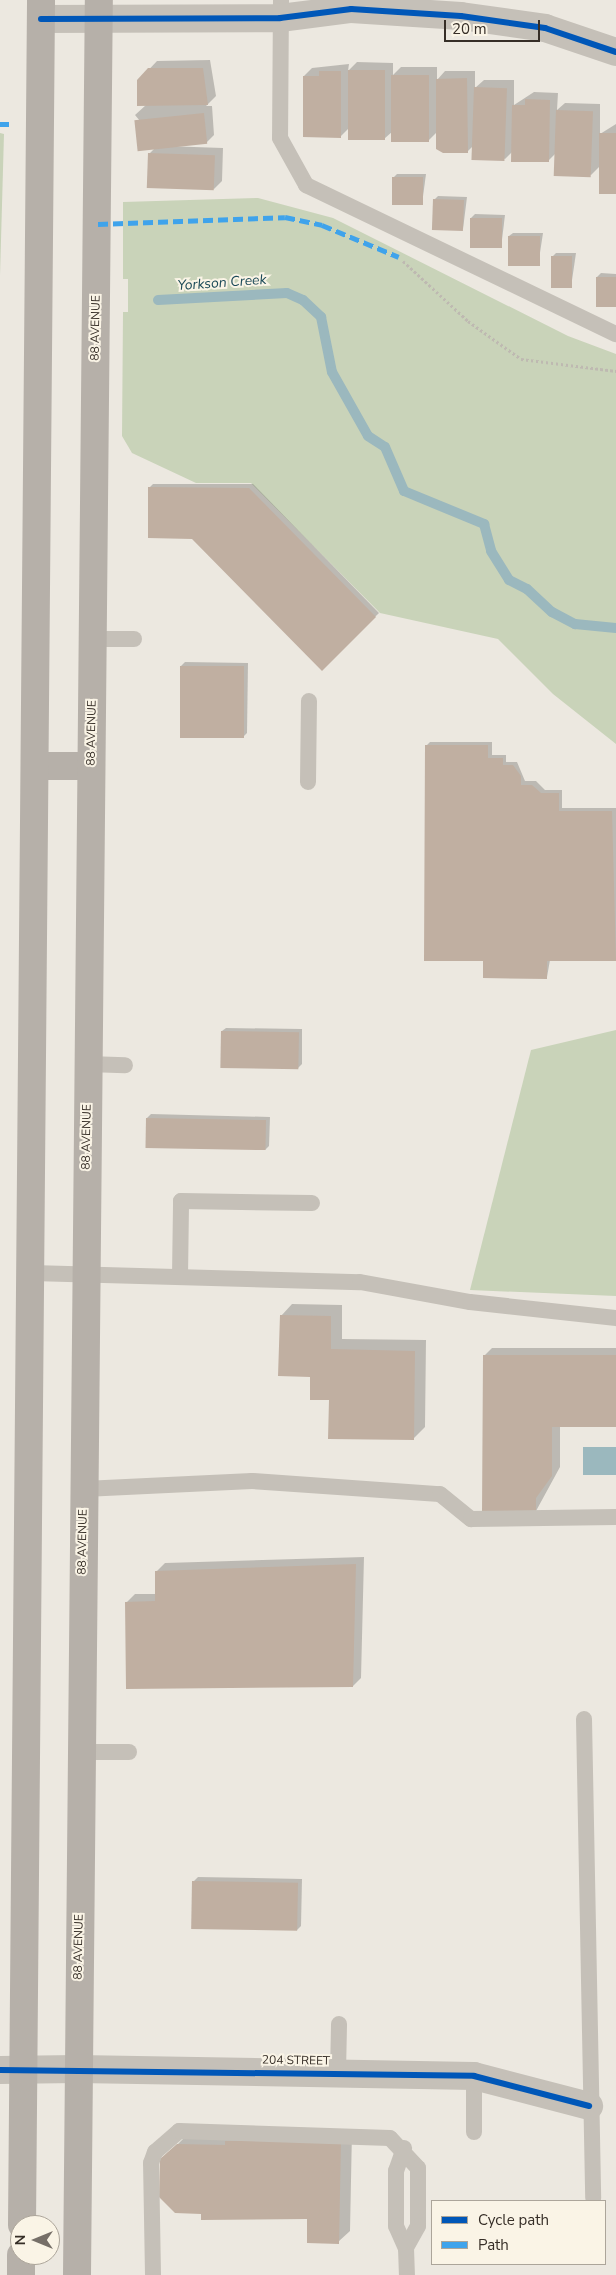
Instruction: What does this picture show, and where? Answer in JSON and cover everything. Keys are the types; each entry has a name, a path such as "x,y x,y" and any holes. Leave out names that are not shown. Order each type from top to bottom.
{"main road":[{"path":"21,2215 13,2070 32,1273 41,9"},
{"name":"88 AVENUE","path":"77,2275 99,9"},
{"path":"36,766 91,766"}],"street":[{"path":"41,9 351,9 461,16 545,28 616,52"},
{"name":"204 STREET","path":"13,2070 78,2069 474,2076 589,2106"}],"lane":[{"path":"280,9 280,138 306,185 616,334"},
{"path":"93,639 134,639"},
{"path":"308,782 309,702"},
{"path":"88,1064 126,1065"},
{"path":"180,1277 181,1201 312,1203"},
{"path":"32,1273 360,1282 470,1302 616,1318"},
{"path":"84,1489 252,1481 440,1494 471,1519 616,1517"},
{"path":"584,1719 589,2106 593,2198"},
{"path":"81,1752 129,1752"},
{"path":"338,2073 339,2024"},
{"path":"474,2076 474,2132"},
{"path":"153,2275 151,2163 169,2136 179,2131 390,2138 404,2148 418,2168 418,2226 406,2248"},
{"path":"404,2148 396,2171 396,2226 406,2248 407,2275"}],"path":[{"path":"407,234 399,257 468,321 521,359 616,371"}],"green space":[{"path":"0,133 4,134 0,276"},
{"path":"258,198 333,218 568,336 616,354 616,744 553,694 498,639 380,613 251,483 196,483 132,453 122,436 123,312 128,312 128,279 123,279 123,202"},
{"path":"616,1030 616,1296 470,1290 531,1050"}],"water":[{"path":"583,1447 616,1447 616,1475 583,1475"}],"building":[{"path":"148,68 203,68 208,105 137,106 137,80"},
{"path":"348,70 385,70 385,140 348,140"},
{"path":"319,71 341,71 341,138 303,137 303,76 319,76"},
{"path":"391,75 429,75 429,142 391,142"},
{"path":"467,78 468,153 443,153 436,149 436,79"},
{"path":"474,87 507,88 504,161 471,160"},
{"path":"525,99 550,100 549,162 511,162 512,105 525,105"},
{"path":"556,110 593,111 591,177 554,176"},
{"path":"204,113 207,144 138,151 134,120"},
{"path":"599,133 616,133 616,194 599,194"},
{"path":"148,153 215,155 214,190 147,188"},
{"path":"392,177 423,177 423,205 392,205"},
{"path":"433,199 464,200 463,231 432,230"},
{"path":"470,218 502,218 502,248 470,248"},
{"path":"508,236 540,236 540,266 508,266"},
{"path":"551,256 572,256 572,288 551,288"},
{"path":"596,277 616,277 616,307 596,307"},
{"path":"148,487 249,488 376,617 322,671 192,539 148,538"},
{"path":"180,666 244,666 244,738 180,738"},
{"path":"425,745 488,745 488,758 503,758 503,765 513,765 521,776 521,785 532,785 541,793 559,793 559,811 612,811 616,961 547,961 547,979 483,978 483,961 424,961"},
{"path":"221,1031 299,1032 298,1069 220,1068"},
{"path":"146,1118 266,1120 265,1150 145,1148"},
{"path":"280,1315 331,1316 331,1349 415,1351 414,1440 328,1439 329,1400 310,1400 310,1377 278,1376"},
{"path":"483,1355 616,1355 616,1427 552,1427 552,1476 536,1498 536,1512 482,1512"},
{"path":"356,1564 353,1687 126,1689 125,1602 155,1601 155,1571"},
{"path":"192,1881 298,1883 297,1931 191,1929"},
{"path":"225,2141 341,2141 339,2244 307,2243 307,2219 201,2220 201,2214 175,2213 159,2197 160,2159 177,2144 225,2145"}],"waterway":[{"name":"Yorkson Creek","path":"158,300 287,293 303,300 321,317 332,372 368,436 385,447 404,491 484,524 491,551 509,580 527,589 552,612 575,624 616,628"}],"marked path":[{"path":"0,124 9,124"},
{"path":"98,224 285,217 322,225 399,257"}],"cycle path":[{"path":"41,19 280,18 351,9 461,16 545,28 616,52"},
{"path":"0,2070 474,2076 589,2106"}]}
